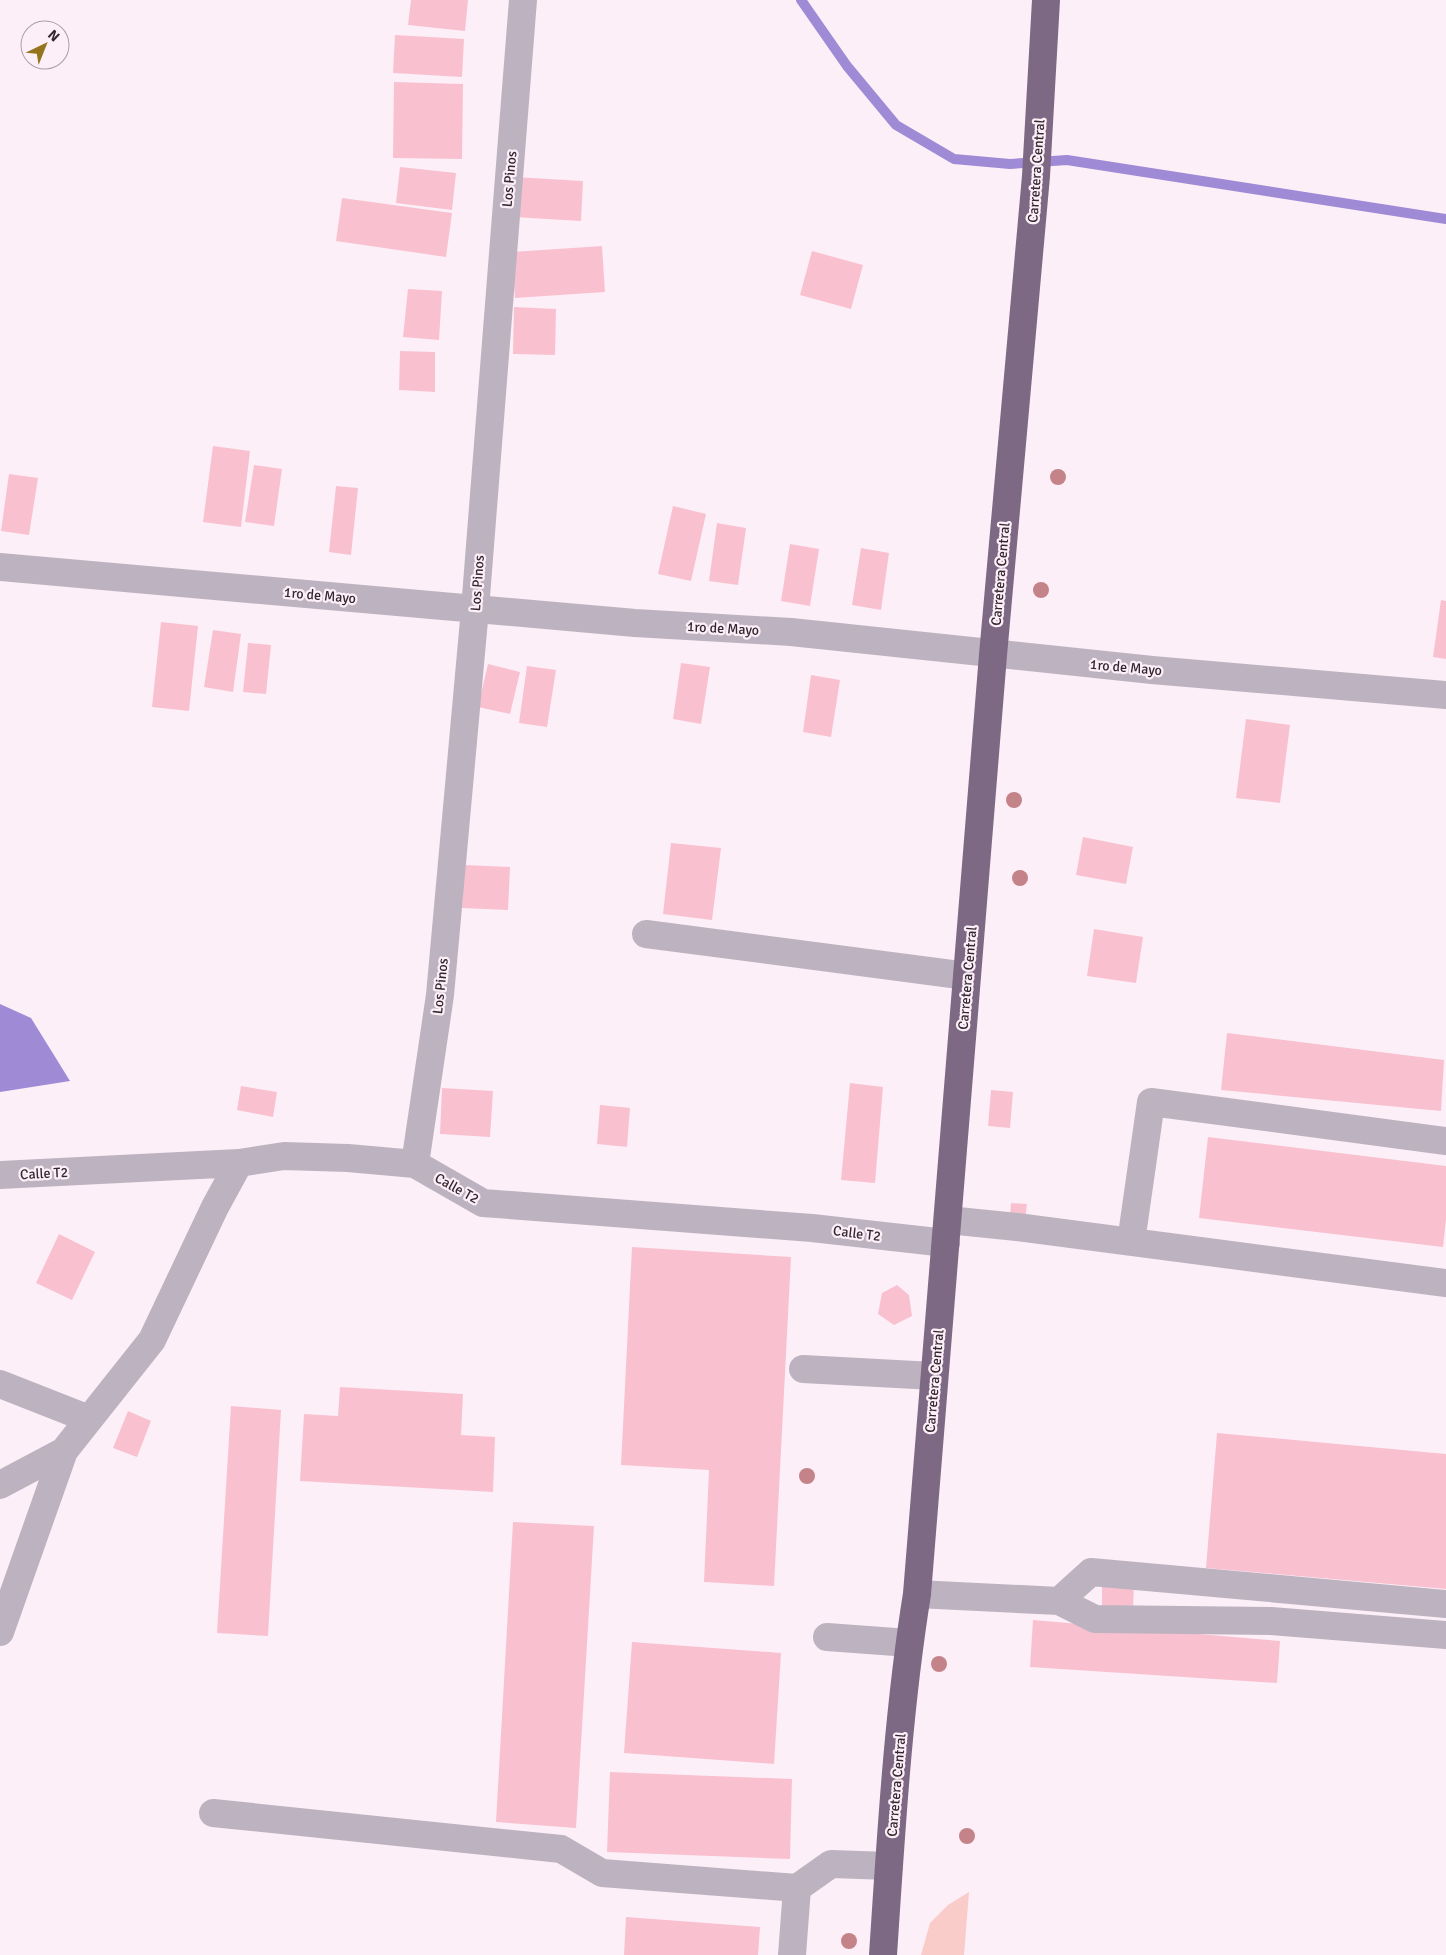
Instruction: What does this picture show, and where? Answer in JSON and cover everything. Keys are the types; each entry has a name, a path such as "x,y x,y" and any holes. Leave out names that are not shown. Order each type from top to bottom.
{"highway":[{"name":"Carretera Central","path":"884,1955 889,1866 909,1643 917,1594 993,655 1036,176 1046,0"}],"street":[{"name":"Los Pinos","path":"414,1164 440,994 475,609 523,0"},
{"name":"1ro de Mayo","path":"0,567 635,623 791,632 993,655 1446,695"},
{"path":"646,934 967,976"},
{"path":"1131,1242 1151,1102 1446,1141"},
{"name":"Calle T2","path":"0,1175 239,1163 284,1156 348,1158 414,1164 483,1203 812,1228 947,1232 1131,1242 1446,1283"},
{"path":"0,1632 64,1451 152,1340 215,1206 239,1163"},
{"path":"803,1369 934,1376"},
{"path":"0,1384 90,1420"},
{"path":"0,1485 64,1451"},
{"path":"1060,1601 1091,1572 1446,1604"},
{"path":"917,1594 1060,1601 1095,1619 1271,1622 1446,1636"},
{"path":"826,1637 909,1643"},
{"path":"212,1813 561,1849 602,1872 797,1888 831,1864 889,1866"},
{"path":"792,1955 797,1888"}],"shaded area":[{"path":"0,1004 31,1018 70,1081 0,1092"},
{"path":"969,1892 964,1955 921,1955 930,1923 948,1905"}],"building":[{"path":"411,0 468,0 465,31 408,25"},
{"path":"395,35 464,39 462,77 393,73"},
{"path":"394,82 463,84 462,159 393,158"},
{"path":"400,167 456,173 452,210 396,203"},
{"path":"515,177 583,181 581,221 513,217"},
{"path":"342,198 452,213 446,257 336,241"},
{"path":"602,246 605,292 515,298 512,252"},
{"path":"812,251 863,265 851,309 800,295"},
{"path":"408,289 442,291 439,340 403,337"},
{"path":"514,307 556,309 555,355 513,354"},
{"path":"400,351 435,352 435,392 399,390"},
{"path":"213,446 250,451 241,527 203,522"},
{"path":"254,465 282,469 274,526 245,522"},
{"path":"9,474 38,478 29,535 1,531"},
{"path":"336,486 358,488 351,555 329,552"},
{"path":"673,506 706,514 691,581 658,574"},
{"path":"717,523 746,528 738,585 709,581"},
{"path":"790,544 819,549 810,606 781,601"},
{"path":"861,548 889,553 881,610 852,605"},
{"path":"1441,600 1446,601 1446,659 1433,657"},
{"path":"161,622 198,626 189,711 152,707"},
{"path":"213,630 241,634 233,692 204,687"},
{"path":"248,643 271,645 266,694 243,692"},
{"path":"681,663 710,667 701,724 673,719"},
{"path":"488,664 520,672 510,714 478,707"},
{"path":"527,666 556,670 547,727 519,723"},
{"path":"811,675 840,680 831,737 803,732"},
{"path":"1246,719 1290,725 1280,803 1236,798"},
{"path":"1083,837 1133,847 1126,884 1076,875"},
{"path":"671,843 721,848 712,920 663,914"},
{"path":"464,865 510,867 508,910 462,908"},
{"path":"1094,929 1143,937 1136,983 1087,976"},
{"path":"1227,1033 1444,1060 1441,1111 1221,1090"},
{"path":"850,1083 883,1087 875,1183 841,1180"},
{"path":"241,1086 277,1092 273,1117 237,1110"},
{"path":"442,1088 493,1091 490,1137 440,1134"},
{"path":"991,1090 1013,1092 1010,1128 988,1126"},
{"path":"600,1105 630,1108 627,1147 597,1144"},
{"path":"1208,1137 1446,1166 1446,1219 1443,1247 1199,1218"},
{"path":"1011,1203 1027,1204 1025,1219 1010,1217"},
{"path":"59,1234 95,1252 72,1300 36,1283"},
{"path":"632,1247 791,1257 774,1586 704,1582 709,1470 621,1465"},
{"path":"897,1285 909,1295 912,1316 894,1325 878,1314 882,1293"},
{"path":"340,1387 463,1394 461,1435 495,1437 493,1492 300,1481 304,1414 338,1416"},
{"path":"231,1406 281,1410 268,1636 217,1633"},
{"path":"128,1411 151,1421 137,1457 113,1448"},
{"path":"1217,1433 1446,1454 1446,1589 1206,1568"},
{"path":"513,1522 594,1526 576,1828 496,1822"},
{"path":"1102,1582 1134,1583 1133,1610 1102,1609"},
{"path":"1033,1620 1280,1641 1277,1683 1030,1667"},
{"path":"632,1642 781,1653 774,1764 624,1753"},
{"path":"610,1772 792,1779 790,1859 607,1852"},
{"path":"626,1917 760,1927 758,1955 624,1955"}],"waterway":[{"path":"801,0 847,66 896,125 954,159 1010,164 1067,160 1446,219"}]}
